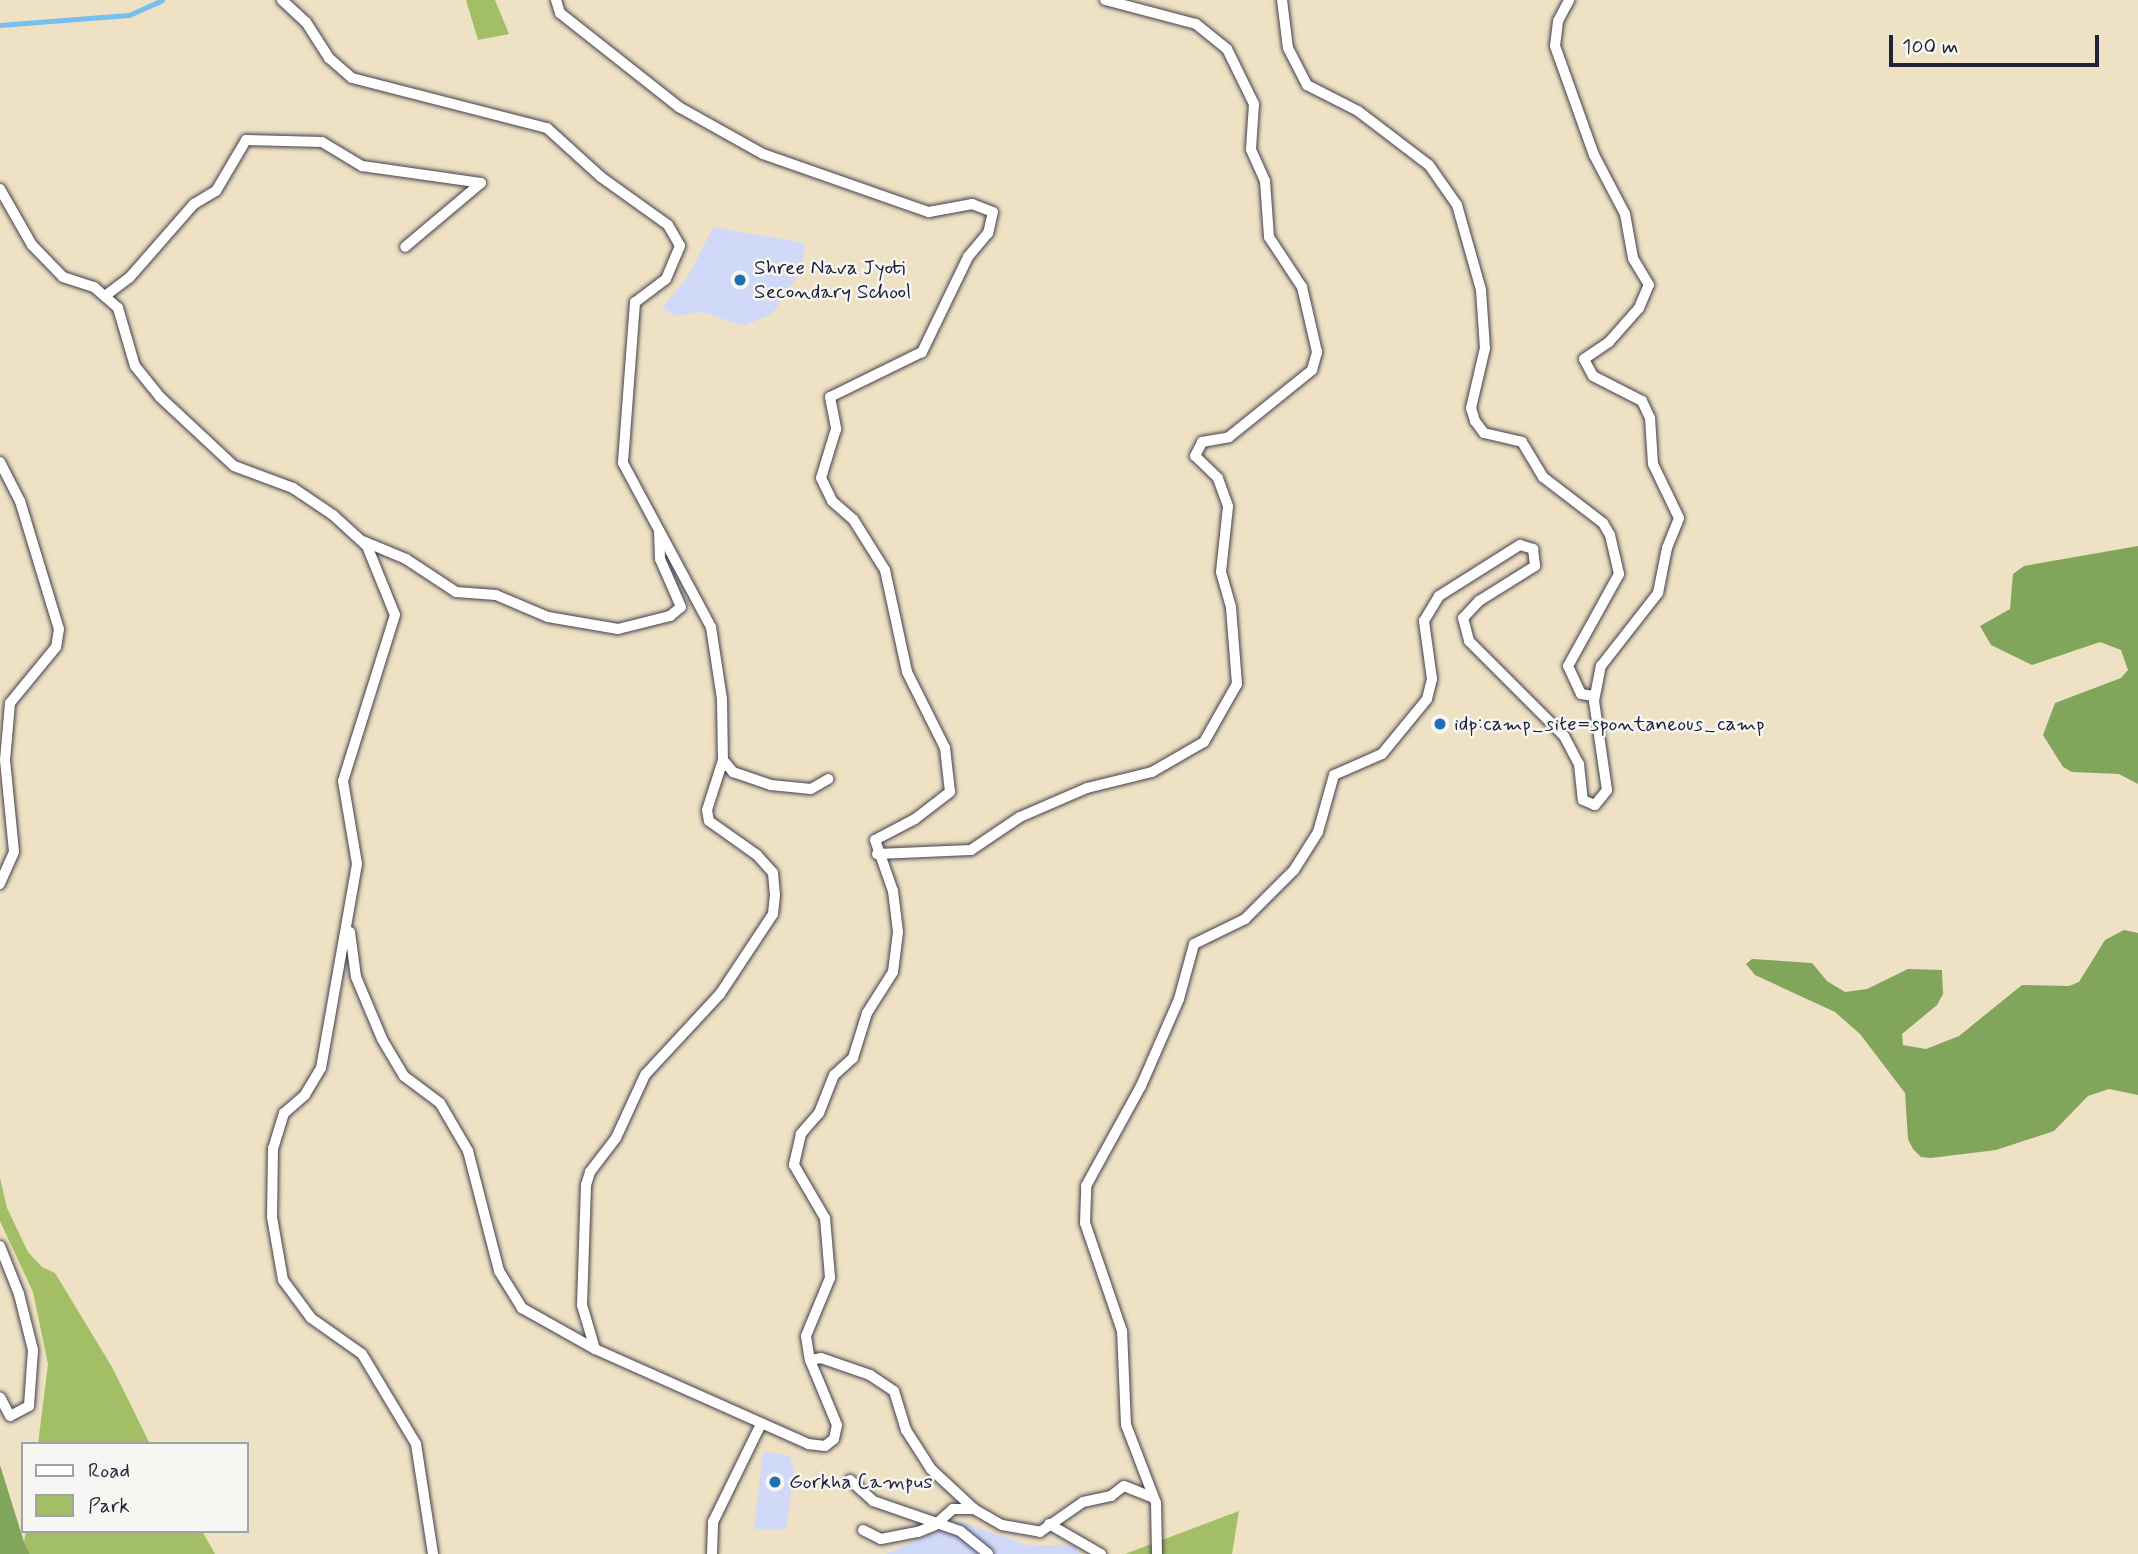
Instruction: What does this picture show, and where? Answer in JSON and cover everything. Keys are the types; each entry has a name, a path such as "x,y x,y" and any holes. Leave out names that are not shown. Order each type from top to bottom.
{"street":[{"path":"282,0 306,22 329,58 352,78 547,128 601,177 668,225 680,246 666,279 635,302 623,463 711,627 722,699 723,760 707,810 709,821 757,855 773,873 773,914 720,994 645,1075 616,1138 590,1172 586,1185 582,1305 595,1349"},
{"path":"349,908 356,977 382,1039 404,1076 440,1103 468,1151 499,1271 522,1308 595,1349 760,1426 808,1444 825,1446 834,1439 837,1425 810,1360 806,1336 830,1278 825,1218 794,1165 801,1134 819,1113 835,1075 853,1058 867,1013 893,972 898,932 893,891 877,854 875,840 915,819 950,792 945,748 907,672 885,570 853,519 832,502 821,478 836,429 830,397 922,352 968,257 988,233 993,212 972,204 929,212 763,154 679,107 560,13 556,0"},
{"path":"877,854 971,850 1020,817 1087,788 1152,772 1204,742 1237,684 1231,607 1221,572 1228,506 1217,478 1195,456 1202,442 1229,437 1312,370 1317,352 1302,287 1269,237 1265,181 1251,149 1254,104 1227,49 1196,24 1105,0"},
{"path":"1282,0 1288,48 1307,85 1359,111 1429,165 1443,178 1457,205 1481,290 1485,348 1471,408 1475,421 1484,433 1522,442 1543,477 1603,523 1610,535 1619,574 1567,666 1581,694 1594,696"},
{"path":"1157,1554 1154,1498 1126,1425 1122,1331 1085,1223 1086,1186 1141,1086 1179,999 1194,944 1245,919 1294,870 1318,832 1334,775 1382,754 1427,699 1432,679 1424,621 1439,596 1520,545 1532,549 1535,566 1479,601 1463,618 1469,641 1564,736 1579,764 1583,800 1594,805 1607,790 1594,696 1601,666 1658,593 1667,548 1679,518 1653,464 1650,418 1642,401 1593,376 1584,359 1609,342 1639,308 1649,285 1633,258 1625,214 1594,155 1555,46 1558,22 1569,0"},
{"path":"105,296 146,260 194,204 216,191 246,140 322,142 362,166 481,183 405,247"},
{"path":"0,190 32,245 63,277 94,287 118,308 135,366 160,397 234,466 293,488 334,514 361,540 406,559 456,592 496,595 548,617 618,629 670,616 681,607 660,559 659,530"},
{"path":"0,462 20,501 59,629 56,648 23,681 10,703 5,760 14,852 4,864 0,884"},
{"path":"361,540 395,615 343,781 357,864 321,1068 305,1095 284,1113 273,1148 272,1217 283,1279 311,1318 362,1354 416,1444 433,1554"},
{"path":"723,760 733,772 771,785 811,789 828,779"},
{"path":"0,1246 33,1350 29,1406 10,1416 0,1397"},
{"path":"810,1360 837,1363 894,1391 906,1430 931,1469 974,1509 1024,1532 1040,1532 1095,1496 1111,1496 1124,1486 1154,1498"},
{"path":"712,1554 713,1522 760,1426"},
{"path":"850,1480 873,1501 938,1521 971,1538 988,1554"},
{"path":"863,1530 881,1539 918,1532 953,1509 974,1509"},
{"path":"1049,1524 1101,1554"}],"shaded area":[{"name":"Shree Nava Jyoti Secondary School","path":"713,227 805,243 801,271 772,314 743,326 703,312 676,316 662,308 690,273"},
{"name":"Gorkha Campus","path":"763,1451 790,1456 794,1469 786,1530 754,1529"},
{"path":"959,1521 1028,1545 1074,1545 1080,1554 886,1554"}],"green space":[{"path":"466,0 495,0 509,34 478,40"},
{"path":"2138,546 2138,784 2119,774 2072,772 2063,767 2043,735 2055,703 2121,678 2128,670 2121,650 2100,642 2032,665 1991,645 1980,626 2010,609 2013,574 2024,566"},
{"path":"2124,930 2138,933 2138,1095 2109,1089 2088,1096 2054,1131 1996,1150 1931,1158 1921,1157 1913,1149 1908,1139 1905,1093 1860,1034 1835,1012 1755,975 1746,964 1752,959 1812,963 1827,981 1845,992 1867,989 1908,969 1942,970 1943,994 1937,1005 1902,1034 1903,1045 1926,1049 1959,1036 2022,985 2069,986 2079,982 2105,940"},
{"path":"0,1178 7,1208 28,1252 42,1267 55,1273 112,1367 149,1442 38,1442 48,1364 33,1292 0,1221"},
{"path":"0,1465 30,1554 0,1554"},
{"path":"1239,1511 1232,1554 1125,1554"},
{"path":"26,1533 203,1533 215,1554 30,1554 24,1542"}],"waterway":[{"path":"0,25 129,15 162,0"}],"place":[{"name":"Shree Nava Jyoti Secondary School","path":"740,280"},
{"name":"idp:camp_site=spontaneous_camp","path":"1440,724"},
{"name":"Gorkha Campus","path":"775,1482"}]}
